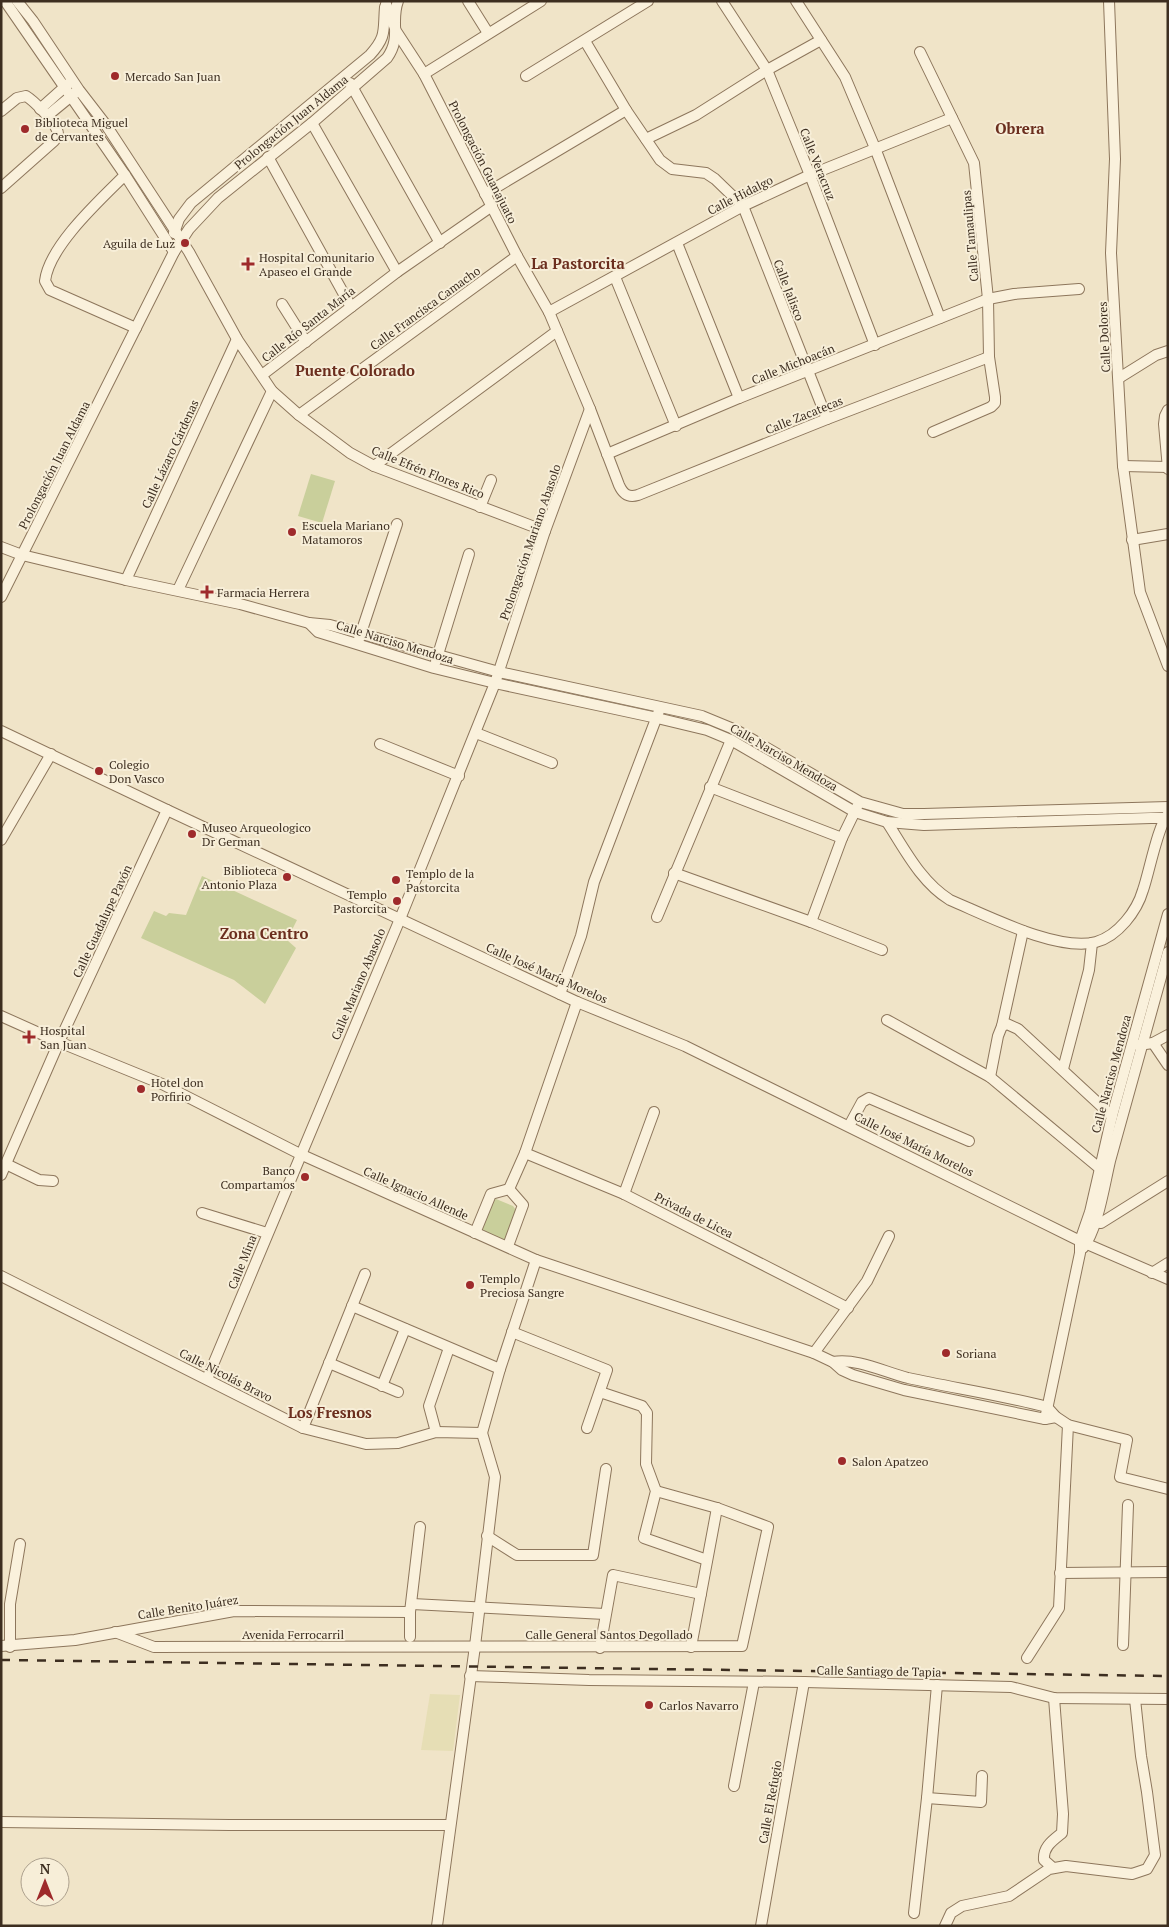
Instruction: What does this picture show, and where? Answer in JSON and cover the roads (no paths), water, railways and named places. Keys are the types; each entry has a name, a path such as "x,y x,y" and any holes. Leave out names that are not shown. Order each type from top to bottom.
{"street":[{"path":"5,1 125,175 174,252 189,252"},
{"name":"Calle Efrén Flores Rico","path":"17,1 33,21 79,90 106,125 189,252 237,339 272,391 299,415 350,453 374,466 545,531"},
{"name":"Prolongación Juan Aldama","path":"1,597 181,241 193,224 218,198 312,123 387,58 393,50 396,31 395,8 398,1"},
{"path":"468,1 488,33"},
{"path":"526,76 648,1"},
{"name":"Calle Veracruz","path":"722,1 767,70 810,175 875,345"},
{"path":"796,1 845,77 875,148 940,318"},
{"name":"Calle Dolores","path":"1109,1 1114,159 1111,253 1123,466 1140,592 1168,666"},
{"name":"Prolongación Juan Aldama","path":"174,252 174,230 179,219 191,203 346,77 370,55 382,40 386,3"},
{"name":"Prolongación Guanajuato","path":"386,3 396,31 424,74 517,256 549,312 590,409 621,490 629,497"},
{"path":"424,74 536,3"},
{"path":"585,41 626,110 646,139 696,115 767,70 821,40"},
{"name":"Calle Tamaulipas","path":"920,52 970,152 977,176 988,298 989,357 995,397 994,405 933,432"},
{"path":"346,77 440,243"},
{"path":"43,112 63,87 73,81"},
{"path":"43,112 79,90"},
{"path":"1,96 5,107 16,98 26,96 43,112 58,134 54,141 1,188"},
{"path":"485,194 626,110"},
{"name":"Calle Hidalgo","path":"549,312 742,206 810,175 952,118"},
{"path":"312,123 397,272"},
{"name":"Calle Jalisco","path":"646,139 660,160 672,169 706,173 716,179 742,206 827,419"},
{"path":"268,157 351,307"},
{"path":"125,175 94,205 52,259 45,282 50,290 136,328"},
{"name":"Calle Río Santa María","path":"262,375 397,272 492,206"},
{"path":"677,243 739,398"},
{"name":"Calle Francisca Camacho","path":"299,415 517,256"},
{"path":"615,277 676,426"},
{"name":"Calle Michoacán","path":"607,454 739,398 875,345 988,298 1079,289"},
{"path":"282,304 306,342"},
{"path":"374,466 557,331"},
{"name":"Calle Lázaro Cárdenas","path":"126,580 237,339"},
{"path":"1119,378 1156,355 1168,351"},
{"name":"Calle Zacatecas","path":"629,497 989,357"},
{"path":"178,590 272,391"},
{"name":"Prolongación Mariano Abasolo","path":"495,684 545,531 590,409"},
{"path":"1123,466 1168,468 1164,424 1167,410"},
{"path":"480,507 491,480"},
{"path":"356,645 362,634 396,524"},
{"path":"1132,540 1168,534"},
{"name":"Calle Narciso Mendoza","path":"1,547 22,555 126,580 240,604 309,623 330,625 499,672 660,705 702,716 736,730 860,802 903,814 1168,807"},
{"path":"434,668 469,554"},
{"name":"Calle Narciso Mendoza","path":"309,623 318,632 434,668 495,684 707,730 730,740 855,812 886,822 924,826 1167,817"},
{"name":"Calle Mariano Abasolo","path":"300,1154 400,919 495,684"},
{"path":"560,994 581,936 594,882 657,718 660,705"},
{"name":"Calle José María Morelos","path":"1,731 577,1002 685,1046 1083,1242 1168,1280"},
{"path":"476,733 552,763"},
{"path":"657,917 730,740"},
{"path":"380,744 459,776"},
{"path":"1,840 51,754"},
{"path":"710,787 842,838"},
{"path":"811,922 842,838 860,802"},
{"name":"Calle Guadalupe Pavón","path":"1,1175 59,1042 167,810"},
{"path":"886,822 926,880 937,892 950,900 1023,931 1058,941 1092,943 1106,938 1122,925 1133,912 1143,892 1158,839 1167,817"},
{"path":"1158,839 1168,832"},
{"path":"674,873 811,922 882,950"},
{"name":"Calle Narciso Mendoza","path":"1103,1172 1137,1045 1168,914"},
{"path":"990,1077 1023,931"},
{"path":"1063,1069 1089,970 1092,943"},
{"name":"Calle Narciso Mendoza","path":"1083,1242 1095,1222 1112,1116 1165,969 1168,952"},
{"path":"509,1189 524,1153 577,1002"},
{"name":"Calle Ignacio Allende","path":"1,1016 162,1084 300,1154 536,1260 814,1353 833,1362 853,1376 904,1390 1045,1419 1056,1417"},
{"path":"887,1020 990,1077 1103,1172"},
{"path":"1002,1026 1007,1024 1018,1029 1112,1116"},
{"path":"1137,1045 1153,1044 1168,1035"},
{"path":"1153,1044 1168,1065"},
{"path":"848,1126 862,1102 869,1098 969,1141"},
{"path":"624,1194 654,1112"},
{"name":"Privada de Licea","path":"524,1153 624,1194 848,1308"},
{"name":"Calle Mina","path":"207,1379 300,1154"},
{"path":"6,1164 38,1180 53,1181"},
{"path":"1095,1222 1168,1181"},
{"path":"475,1234 491,1194 509,1189"},
{"path":"508,1246 523,1205 509,1189"},
{"path":"202,1213 267,1233"},
{"path":"814,1353 867,1281 889,1236"},
{"path":"1045,1419 1083,1242"},
{"path":"437,1926 480,1608 494,1477 482,1433 500,1369 536,1260"},
{"path":"1152,1273 1168,1263"},
{"path":"303,1428 365,1274"},
{"name":"Calle Nicolás Bravo","path":"1,1276 303,1428 366,1444 398,1443 436,1432 482,1433"},
{"path":"352,1306 500,1369"},
{"path":"382,1386 405,1329"},
{"path":"512,1332 607,1370 587,1428"},
{"path":"436,1432 429,1406 449,1348"},
{"name":"Calle Ignacio Allende","path":"833,1362 844,1360 906,1377 1047,1408"},
{"path":"329,1364 398,1392"},
{"path":"600,1392 642,1406 647,1413 646,1464 656,1491 644,1538 708,1560"},
{"path":"1047,1408 1068,1425 1127,1440 1120,1477 1168,1489"},
{"path":"1027,1658 1059,1608 1068,1425"},
{"path":"487,1536 517,1555 593,1555 606,1469"},
{"path":"656,1491 717,1508 691,1648"},
{"path":"1123,1645 1128,1505"},
{"name":"Calle General Santos Degollado","path":"475,1646 691,1648 742,1646 768,1527 717,1508"},
{"path":"410,1637 411,1608 420,1527"},
{"path":"5,1647 6,1603 20,1544"},
{"path":"1060,1573 1168,1572"},
{"path":"600,1648 613,1575 700,1594"},
{"name":"Calle Benito Juárez","path":"5,1647 75,1640 234,1611 480,1608 606,1614"},
{"name":"Avenida Ferrocarril","path":"115,1632 154,1647 475,1646"},
{"name":"Calle Santiago de Tapia","path":"470,1676 589,1680 804,1682 1011,1687 1054,1698 1168,1699"},
{"path":"734,1786 754,1682"},
{"name":"Calle El Refugio","path":"761,1926 804,1682"},
{"path":"914,1914 928,1798 937,1685"},
{"path":"1053,1868 1044,1860 1044,1852 1062,1833 1063,1814 1054,1698"},
{"path":"945,1926 951,1913 962,1906 1009,1896 1049,1869 1066,1866 1132,1874 1147,1868 1155,1855 1147,1792 1140,1756 1135,1699"},
{"path":"928,1798 981,1802 982,1776"},
{"path":"1,1822 450,1825"}],"railway":[{"path":"1,1660 1168,1676"}],"place":[{"name":"Mercado San Juan","path":"115,76"},
{"name":"Biblioteca Miguel de Cervantes","path":"25,129"},
{"name":"Aguila de Luz","path":"185,243"},
{"name":"Hospital Comunitario Apaseo el Grande","path":"248,264"},
{"name":"Escuela Mariano Matamoros","path":"292,532"},
{"name":"Farmacia Herrera","path":"207,592"},
{"name":"Colegio Don Vasco","path":"99,771"},
{"name":"Museo Arqueologico Dr German","path":"192,834"},
{"name":"Biblioteca Antonio Plaza","path":"287,877"},
{"name":"Templo de la Pastorcita","path":"396,880"},
{"name":"Templo Pastorcita","path":"397,901"},
{"name":"Hospital San Juan","path":"29,1037"},
{"name":"Hotel don Porfirio","path":"141,1089"},
{"name":"Banco Compartamos","path":"305,1177"},
{"name":"Templo Preciosa Sangre","path":"470,1285"},
{"name":"Soriana","path":"946,1353"},
{"name":"Salon Apatzeo","path":"842,1461"},
{"name":"Carlos Navarro","path":"649,1705"}],"district":[{"name":"Obrera","path":"1020,128"},
{"name":"La Pastorcita","path":"578,263"},
{"name":"Puente Colorado","path":"355,370"},
{"name":"Zona Centro","path":"264,933"},
{"name":"Los Fresnos","path":"330,1412"}]}
